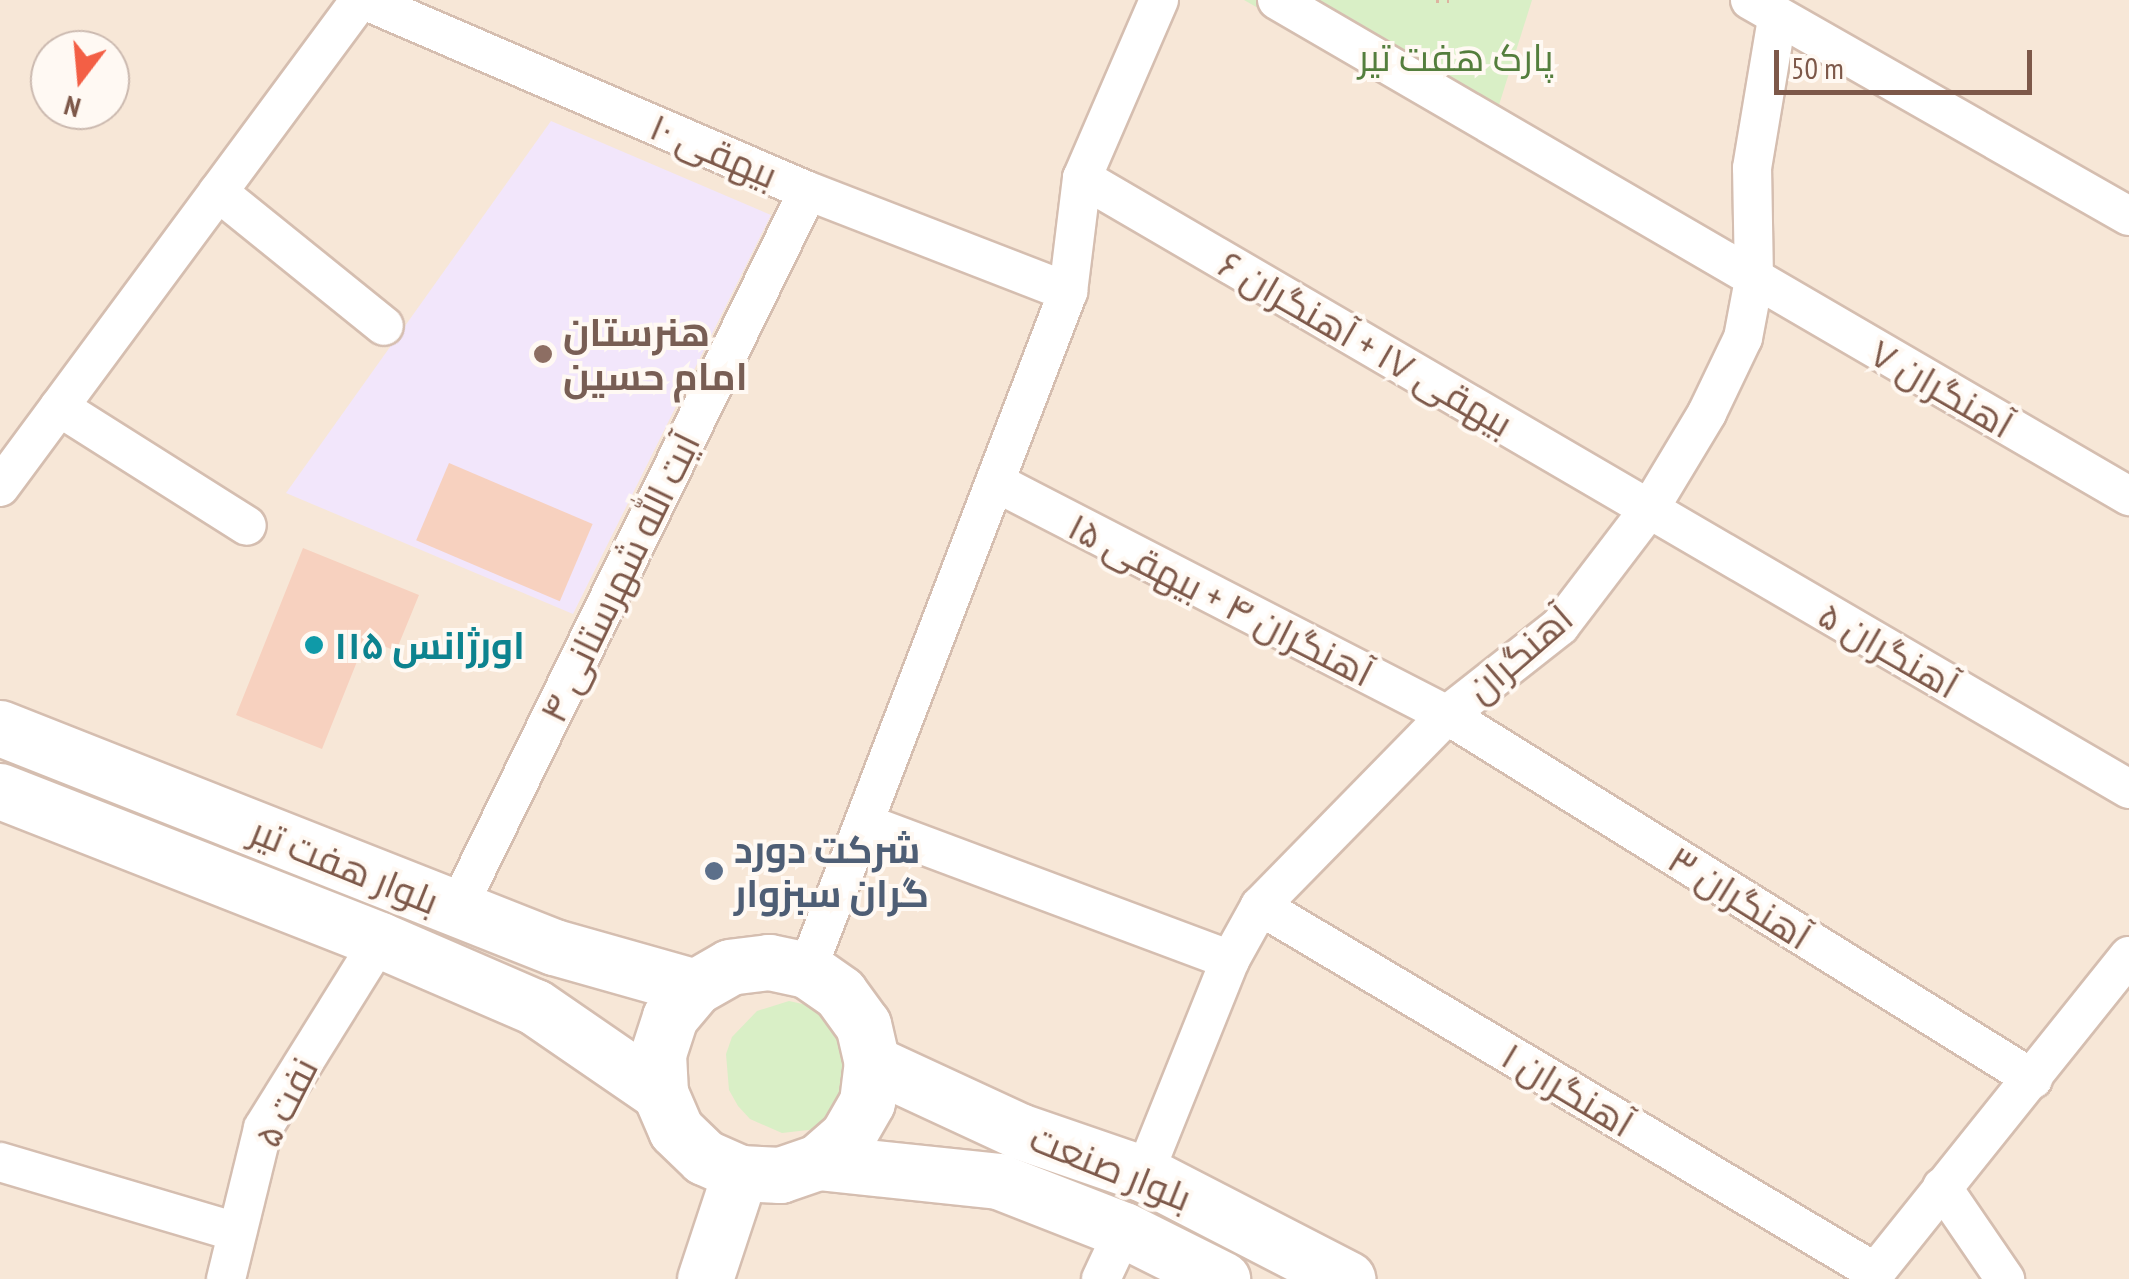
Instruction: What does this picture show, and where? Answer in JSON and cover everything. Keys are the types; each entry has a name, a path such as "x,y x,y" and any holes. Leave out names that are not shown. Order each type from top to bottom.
{"main road":[{"name":"بلوار هفت تیر","path":"0,728 554,947 695,986"},
{"name":"بلوار هفت تیر","path":"0,791 380,940 535,1008 660,1093"},
{"path":"769,962 807,970 840,993 863,1025 872,1064 866,1102 848,1137 818,1162 780,1175 740,1173 704,1158 676,1130 660,1093 658,1054 670,1017 695,986 730,967 769,962"},
{"name":"بلوار صنعت","path":"872,1064 1018,1130 1144,1174 1347,1279"},
{"name":"بلوار صنعت","path":"818,1162 998,1181 1124,1230 1222,1279"},
{"path":"705,1279 740,1173"}],"street":[{"name":"بیهقی ۱۰","path":"0,487 362,0 808,191 1068,292"},
{"path":"807,970 1068,292 1082,178 1159,0"},
{"name":"آهنگران ۷","path":"1277,0 2129,496"},
{"path":"1764,9 2129,216"},
{"name":"آهنگران","path":"1144,1174 1230,960 1260,906 1447,715 1560,626 1650,508 1707,412 1743,338 1754,280 1752,168 1764,9"},
{"name":"بیهقی ۱۷ + آهنگران ۶","path":"1082,178 1650,508"},
{"name":"آیت الله شهرستانی ۴","path":"457,909 808,191"},
{"path":"218,192 384,326"},
{"path":"59,407 248,526"},
{"name":"آهنگران ۴ + بیهقی ۱۵","path":"994,482 1447,715"},
{"name":"آهنگران ۵","path":"1650,508 2129,789"},
{"name":"آهنگران ۳","path":"1447,715 2033,1079"},
{"path":"864,823 1230,960"},
{"name":"آهنگران ۱","path":"1260,906 1873,1276"},
{"name":"نفت ۵","path":"226,1279 264,1128 380,940"},
{"path":"1873,1276 2129,956"},
{"path":"0,1162 236,1232"},
{"path":"1942,1186 2006,1279"},
{"path":"1102,1279 1124,1230"}],"path":[{"path":"1436,0 1451,0"}],"shaded area":[{"path":"0,0 2129,0 2129,1279 0,1279"},
{"name":"هنرستان امام حسین","path":"551,121 771,215 573,614 286,493"}],"green space":[{"name":"پارک هفت تیر","path":"1244,0 1532,0 1488,140"},
{"path":"789,1001 821,1008 835,1018 853,1092 817,1129 782,1133 750,1119 738,1106 729,1090 726,1054 732,1037 757,1011"}],"building":[{"path":"449,463 593,524 560,601 416,540"},
{"name":"اورژانس ۱۱۵","path":"303,548 419,595 396,651 366,639 322,749 236,715"}],"place":[{"name":"هنرستان امام حسین","path":"543,354"},
{"name":"اورژانس ۱۱۵","path":"314,645"},
{"name":"شرکت دورد گران سبزوار","path":"714,871"}]}
